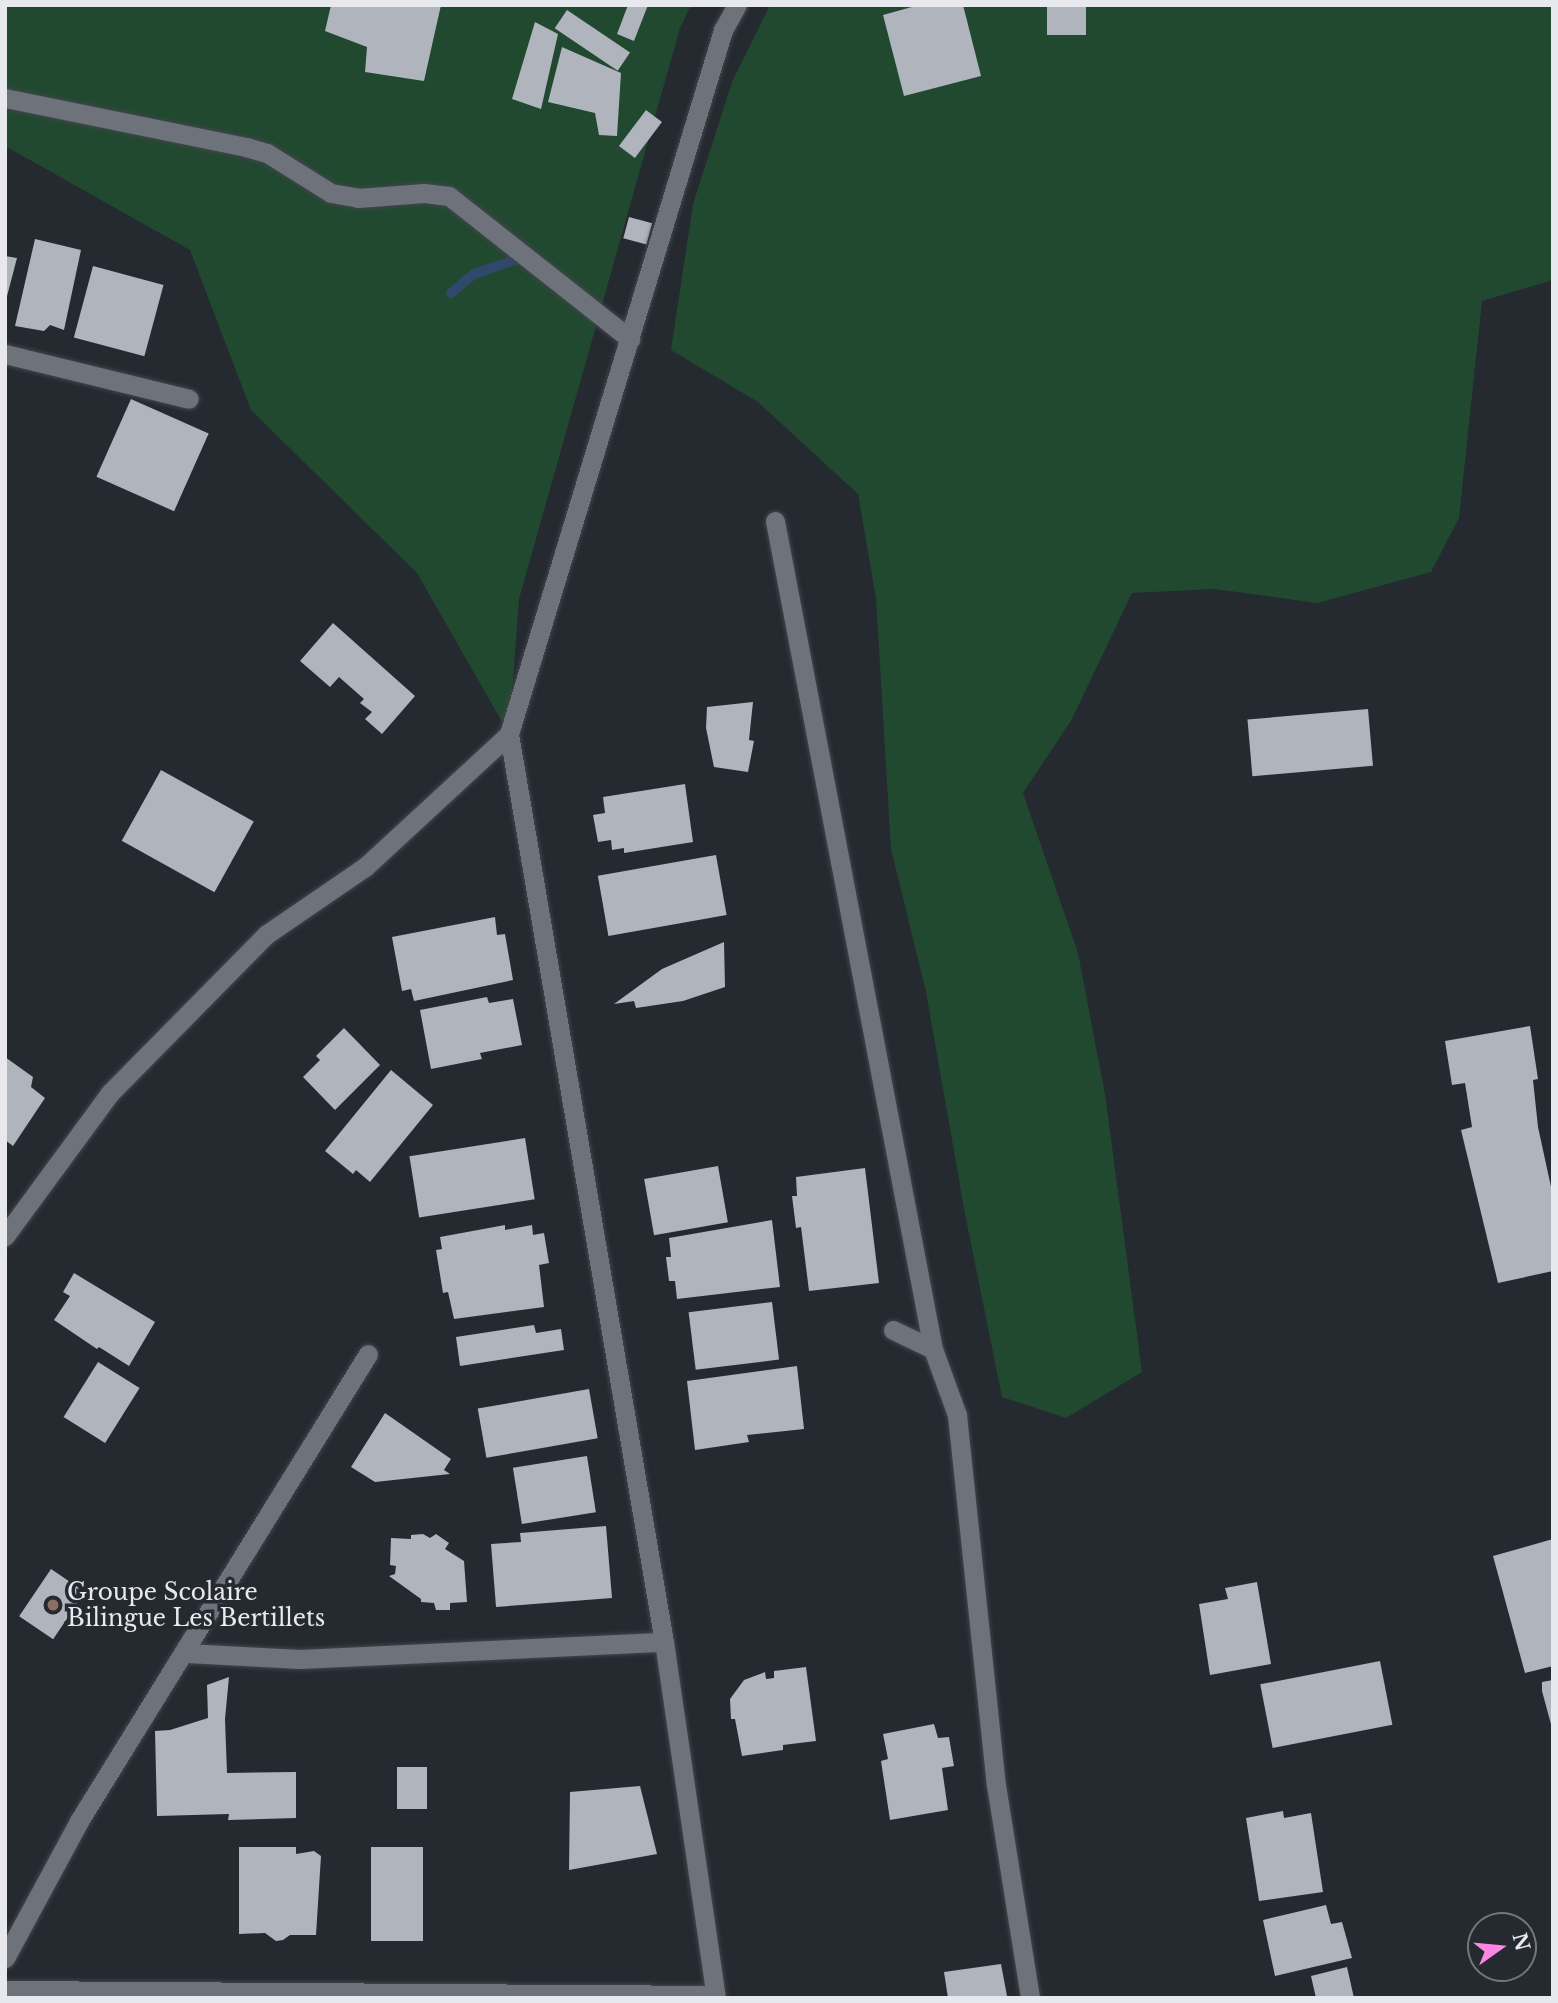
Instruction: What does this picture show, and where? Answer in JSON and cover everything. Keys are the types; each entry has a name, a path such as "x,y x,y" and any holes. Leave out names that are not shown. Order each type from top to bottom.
{"street":[{"path":"5,1990 715,1996 664,1642 509,734 723,30 737,5"},
{"path":"5,98 267,153 331,193 358,198 424,192 449,196 630,340"},
{"path":"5,355 189,399"},
{"path":"775,521 933,1349 957,1415 996,1785 1030,1998"},
{"path":"5,1236 110,1093 267,934 365,867 509,734"},
{"path":"892,1330 933,1349"},
{"path":"5,1958 79,1821 186,1653 368,1354"},
{"path":"186,1653 300,1659 664,1642"}],"green space":[{"path":"5,5 691,5 680,28 519,599 509,734 417,573 251,410 190,250 5,146"},
{"path":"770,5 1553,5 1553,280 1482,301 1459,518 1431,572 1317,603 1215,589 1132,593 1072,719 1023,793 1078,953 1105,1094 1142,1372 1066,1418 1002,1397 965,1214 926,992 891,849 876,598 858,494 758,402 671,350 693,204 732,82"}],"building":[{"path":"331,5 441,5 424,81 365,72 367,47 325,31"},
{"path":"628,5 648,5 634,41 617,34"},
{"path":"919,5 963,5 981,76 904,96 883,15"},
{"path":"1047,5 1086,5 1086,35 1047,35"},
{"path":"567,10 630,52 618,71 555,28"},
{"path":"535,22 558,34 541,109 512,99"},
{"path":"562,47 621,73 617,136 599,135 595,113 548,102"},
{"path":"646,110 662,122 635,158 619,146"},
{"path":"629,217 652,223 646,244 623,238"},
{"path":"35,239 81,250 64,330 50,325 44,331 15,326"},
{"path":"5,256 17,258 6,300 5,300"},
{"path":"93,266 164,285 144,356 74,337"},
{"path":"131,399 209,434 174,511 96,477"},
{"path":"333,623 415,696 382,734 365,719 372,712 360,703 364,699 339,677 330,687 300,661"},
{"path":"753,702 749,740 754,741 748,772 714,767 706,728 707,707"},
{"path":"1368,709 1373,766 1252,776 1247,720"},
{"path":"161,770 254,821 214,892 122,841"},
{"path":"685,784 693,842 624,853 624,848 612,850 611,840 598,842 593,815 605,813 603,797"},
{"path":"716,855 727,915 608,936 598,876"},
{"path":"495,917 497,935 505,934 513,980 414,1001 411,989 402,991 392,937"},
{"path":"724,942 725,987 683,1001 636,1008 634,1001 614,1004 662,969"},
{"path":"487,997 489,1003 513,999 522,1045 480,1053 482,1059 431,1069 420,1010"},
{"path":"1530,1026 1538,1079 1533,1080 1538,1127 1553,1196 1553,1271 1498,1283 1461,1130 1472,1127 1465,1083 1452,1085 1445,1041"},
{"path":"344,1028 380,1065 335,1110 303,1077 320,1060 316,1056"},
{"path":"5,1057 33,1077 31,1087 45,1098 13,1146 5,1140"},
{"path":"391,1070 433,1105 370,1182 356,1170 353,1174 325,1151"},
{"path":"525,1138 535,1199 419,1218 409,1156"},
{"path":"718,1166 728,1222 654,1235 644,1179"},
{"path":"865,1168 879,1283 809,1291 801,1227 796,1228 792,1196 797,1196 796,1177"},
{"path":"772,1220 780,1287 677,1299 675,1281 669,1281 666,1257 671,1257 669,1238"},
{"path":"505,1225 505,1230 532,1225 533,1235 544,1233 549,1263 539,1265 544,1307 454,1319 448,1292 443,1293 436,1250 442,1249 440,1237"},
{"path":"74,1273 155,1322 129,1366 99,1347 97,1349 54,1320 70,1296 63,1292"},
{"path":"772,1302 779,1360 696,1370 689,1312"},
{"path":"534,1325 536,1333 561,1329 564,1350 460,1366 456,1337"},
{"path":"98,1362 140,1388 105,1443 64,1417"},
{"path":"797,1366 804,1429 747,1435 749,1442 695,1450 687,1381"},
{"path":"589,1389 598,1438 486,1458 478,1409"},
{"path":"385,1413 451,1459 444,1470 450,1474 375,1482 351,1467"},
{"path":"587,1456 596,1512 522,1524 513,1468"},
{"path":"606,1526 612,1598 496,1607 491,1544 521,1542 520,1533"},
{"path":"423,1534 430,1538 436,1534 449,1543 445,1549 464,1561 467,1602 450,1603 450,1610 436,1610 434,1603 421,1602 421,1599 389,1576 395,1574 396,1566 390,1565 391,1538 411,1539 411,1535"},
{"path":"1553,1539 1553,1666 1525,1673 1493,1556"},
{"name":"Groupe Scolaire Bilingue Les Bertillets","path":"51,1569 85,1592 53,1639 19,1616"},
{"path":"1257,1582 1271,1664 1210,1675 1199,1604 1228,1599 1225,1588"},
{"path":"1380,1661 1392,1725 1273,1748 1260,1684"},
{"path":"806,1667 816,1741 783,1745 783,1750 742,1756 735,1719 731,1719 730,1699 744,1680 765,1672 766,1679 774,1678 774,1671"},
{"path":"229,1677 225,1719 227,1773 296,1772 296,1818 228,1820 229,1814 157,1816 155,1731 170,1730 208,1718 207,1685"},
{"path":"1553,1680 1553,1728 1552,1728 1542,1682"},
{"path":"934,1724 938,1738 949,1737 954,1766 942,1768 948,1810 890,1820 881,1761 888,1759 883,1734"},
{"path":"397,1767 427,1767 427,1809 397,1809"},
{"path":"640,1786 657,1854 569,1870 570,1792"},
{"path":"1283,1811 1284,1818 1311,1813 1323,1892 1259,1901 1246,1818"},
{"path":"239,1847 296,1847 296,1854 314,1851 321,1856 316,1935 290,1935 276,1941 265,1933 239,1934"},
{"path":"371,1847 423,1847 423,1941 371,1941"},
{"path":"1326,1905 1331,1924 1342,1922 1352,1958 1275,1976 1263,1920"},
{"path":"1001,1964 1007,1996 948,1998 944,1972"},
{"path":"1347,1967 1354,1998 1316,1998 1311,1976"}],"waterway":[{"path":"451,293 474,274 526,256"}],"place":[{"name":"Groupe Scolaire Bilingue Les Bertillets","path":"53,1605"}]}
